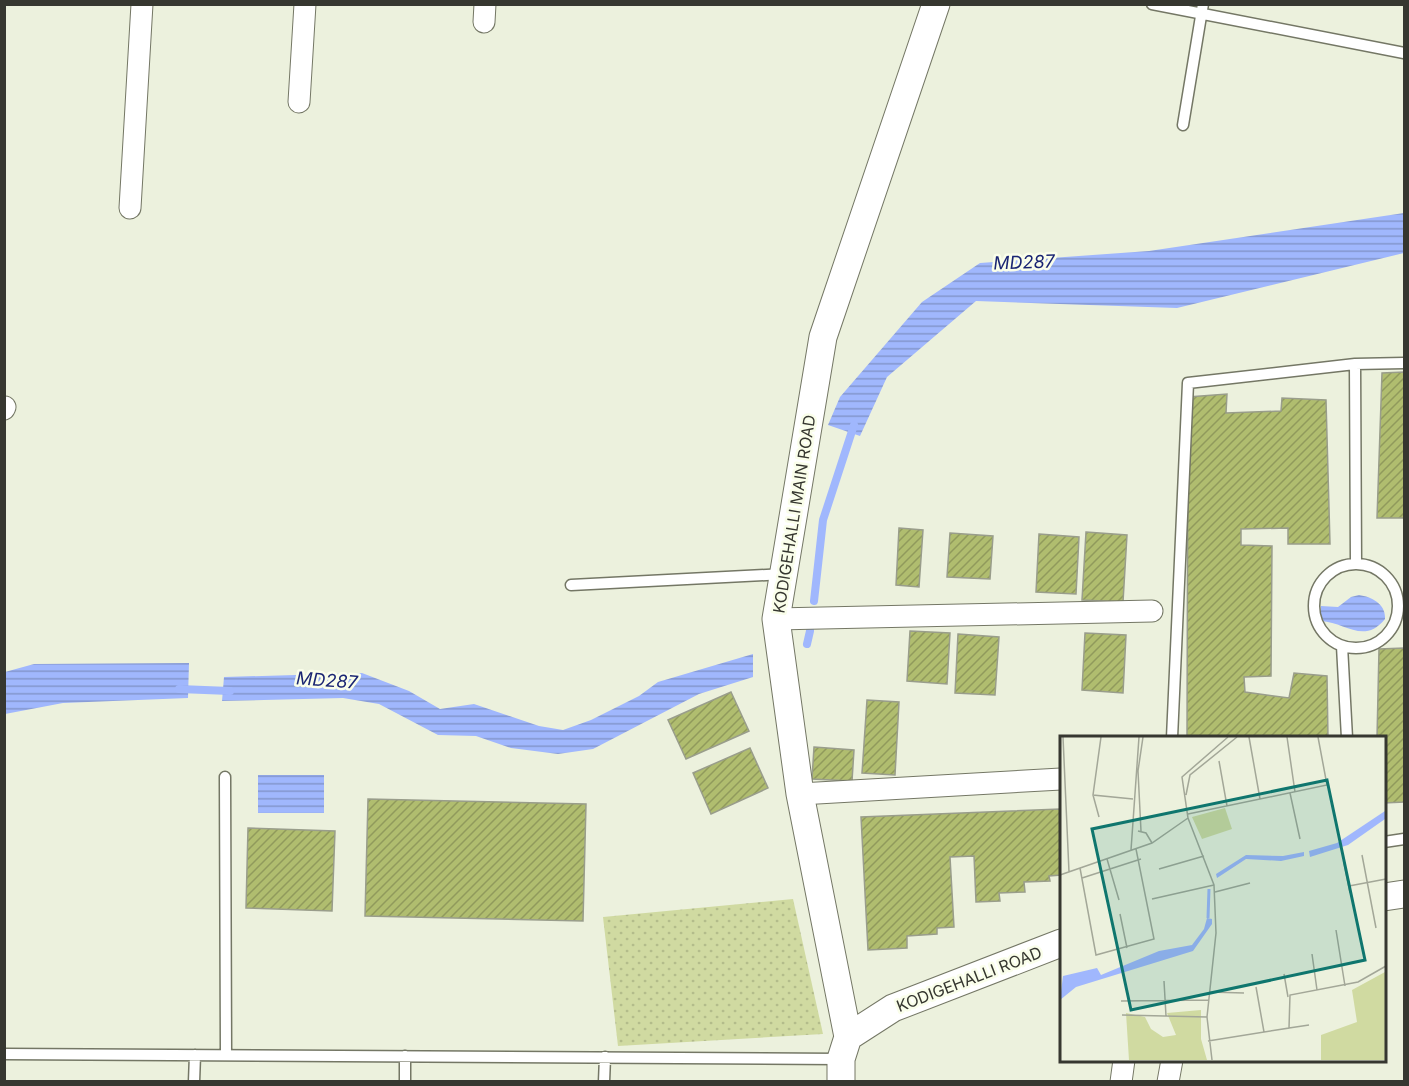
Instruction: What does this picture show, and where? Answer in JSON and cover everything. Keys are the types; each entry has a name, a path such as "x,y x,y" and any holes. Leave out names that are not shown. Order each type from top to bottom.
{"street":[{"path":"130,208 142,4"},
{"path":"299,102 306,4"},
{"name":"KODIGEHALLI MAIN ROAD","path":"843,1059 800,794 776,619 823,337 934,5"},
{"path":"776,619 1152,611"},
{"path":"800,794 1060,778"},
{"path":"1385,897 1404,894"},
{"name":"KODIGEHALLI ROAD","path":"843,1059 893,1008 1060,943"},
{"path":"1121,1082 1124,1062"},
{"path":"1168,1082 1172,1062"}],"lane":[{"path":"1152,4 1202,9 1404,54"},
{"path":"1183,125 1202,9"},
{"path":"1172,736 1188,383 1355,364 1404,363"},
{"path":"1355,364 1356,564"},
{"path":"1356,564 1382,573 1391,582 1397,594 1397,620 1381,641 1370,647 1342,646 1329,639 1320,628 1315,614 1314,600 1320,586 1329,575 1341,567 1356,564"},
{"path":"571,585 784,574"},
{"path":"1342,646 1347,736"},
{"path":"225,777 226,1055"},
{"path":"1385,842 1404,839"},
{"path":"4,1054 843,1059"},
{"path":"194,1082 195,1055"},
{"path":"405,1056 405,1082"},
{"path":"604,1082 605,1058"}],"green space":[{"path":"793,899 823,1034 618,1046 603,917"}],"water":[{"path":"1404,213 1404,253 1177,308 976,301 887,377 860,436 828,425 840,397 922,302 980,263 1149,251"},
{"path":"1359,595 1369,597 1381,605 1385,619 1377,627 1362,631 1321,621 1321,606 1338,607 1351,597"},
{"path":"753,654 753,677 699,694 593,749 558,754 511,748 476,736 438,735 379,704 343,698 222,701 224,677 362,673 409,691 440,709 474,704 539,726 563,730 591,720 639,696 658,682"},
{"path":"189,663 188,698 63,703 5,714 5,672 34,664"},
{"path":"258,775 324,775 324,813 258,813"}],"building":[{"path":"1404,372 1404,518 1377,518 1382,373"},
{"path":"1227,394 1226,413 1281,411 1282,398 1326,400 1330,544 1288,544 1288,528 1241,529 1241,545 1272,546 1271,676 1244,677 1245,692 1289,698 1294,673 1327,676 1328,736 1187,736 1188,397"},
{"path":"899,528 923,530 919,587 896,585"},
{"path":"1086,532 1127,535 1123,602 1082,600"},
{"path":"950,533 993,536 990,579 947,577"},
{"path":"1039,534 1079,537 1076,594 1036,592"},
{"path":"910,631 950,633 947,684 907,681"},
{"path":"1085,633 1126,635 1123,693 1082,690"},
{"path":"958,634 999,637 995,695 955,693"},
{"path":"1404,648 1404,802 1385,803 1385,736 1377,736 1379,649"},
{"path":"731,692 749,731 686,759 668,720"},
{"path":"867,700 899,702 895,775 862,773"},
{"path":"814,747 854,750 852,781 812,779"},
{"path":"750,748 768,788 711,814 693,773"},
{"path":"368,799 586,804 583,921 365,916"},
{"path":"1060,809 1060,875 1049,876 1050,881 1024,882 1025,892 999,893 1000,901 976,902 974,856 950,857 954,927 937,928 937,934 907,936 907,948 868,950 861,817"},
{"path":"248,828 335,831 332,911 246,908"}],"waterway":[{"name":"MD287","path":"814,601 823,520 854,425"},
{"path":"807,644 810,631"},
{"name":"MD287","path":"179,689 230,691"}]}
